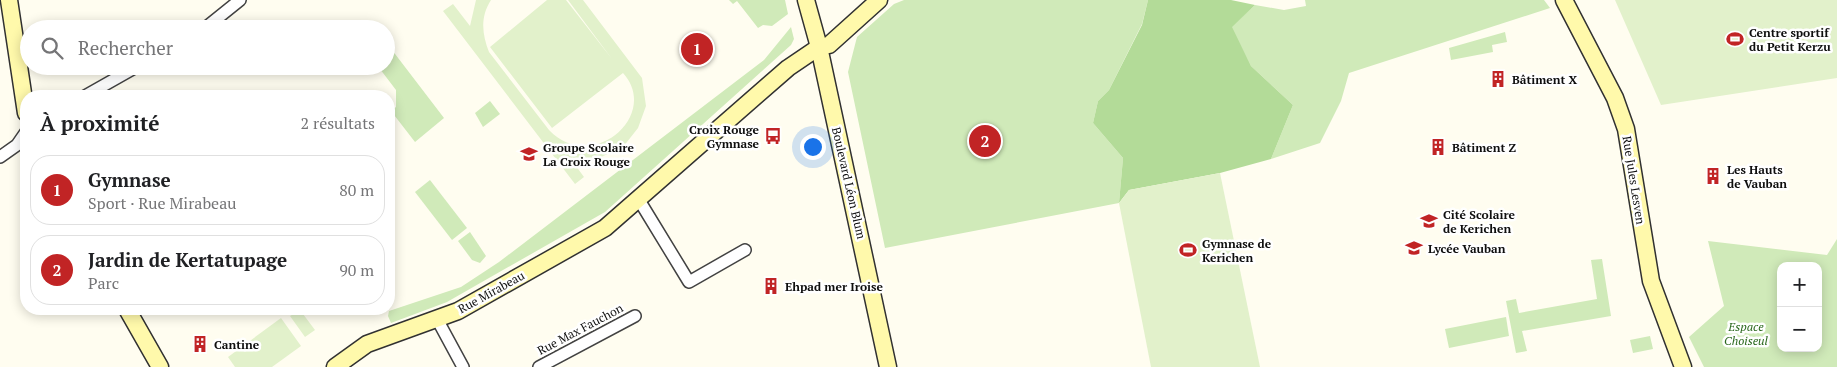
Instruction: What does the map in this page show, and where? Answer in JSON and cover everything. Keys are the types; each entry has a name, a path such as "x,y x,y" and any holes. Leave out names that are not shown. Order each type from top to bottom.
{"street":[{"path":"9,0 20,73"},
{"name":"Boulevard Léon Blum","path":"806,0 820,47 886,367"},
{"path":"820,47 829,45 879,0"},
{"name":"Rue Jules Lesven","path":"1564,0 1615,98 1626,129 1651,281 1684,367"},
{"path":"214,20 234,2"},
{"path":"820,47 860,3"},
{"name":"Rue Mirabeau","path":"335,367 367,344 458,311 605,228 788,68 820,47"},
{"path":"20,75 23,90"},
{"path":"96,90 122,75"},
{"path":"0,157 20,141"},
{"path":"639,200 689,282 745,250"},
{"path":"130,315 160,367"},
{"name":"Rue Max Fauchon","path":"539,367 635,316"},
{"path":"436,319 463,367"}],"green space":[{"path":"476,0 491,0 487,6 483,26 489,52 549,130 566,142 584,146 601,143 616,134 628,121 634,106 632,89 623,73 552,128 490,47 547,0 566,0 612,59 568,0 583,0 642,78 646,106 638,128 623,147 601,157 589,159 570,158 584,177 575,184 443,11 453,4 470,26"},
{"path":"729,0 785,0 788,14 772,26 763,25 758,28 737,1 733,4"},
{"path":"904,0 1148,0 1142,24 1109,90 1098,101 1093,123 1123,158 1119,203 885,248 848,72 857,37 894,4"},
{"path":"1148,0 1231,0 1255,5 1232,27 1251,66 1293,105 1271,159 1220,173 1129,190 1119,203 1123,158 1093,123 1098,101 1109,90 1142,25"},
{"path":"1305,0 1544,0 1550,8 1349,73 1341,101 1320,143 1271,159 1293,105 1251,66 1231,27 1255,5 1284,10 1306,6"},
{"name":"Centre sportif du Petit Kerzu","path":"1615,0 1837,0 1837,78 1661,105"},
{"path":"791,27 794,39 791,45 605,212 447,302 391,323 388,315 395,315 395,309 461,287 499,262 764,60"},
{"path":"1505,32 1507,42 1492,45 1493,52 1451,60 1449,48"},
{"path":"395,54 444,118 415,142 395,116 396,90 385,75 395,75"},
{"path":"490,101 500,114 483,127 475,113"},
{"path":"1220,173 1260,367 1151,367 1119,203 1129,190"},
{"path":"430,180 467,228 452,240 415,192"},
{"path":"470,232 486,256 480,263 472,260 458,241"},
{"name":"Espace Choiseul","path":"1837,239 1837,367 1704,367 1689,337 1724,306 1708,241 1827,255"},
{"path":"1602,259 1611,316 1522,331 1527,351 1516,353 1506,301 1516,299 1519,313 1597,299 1591,260"},
{"path":"304,315 315,330 305,337 290,316"},
{"path":"1506,317 1509,336 1449,348 1445,329"},
{"path":"281,318 301,346 272,367 235,367 228,357"},
{"path":"1650,336 1653,349 1633,353 1630,340"}],"place":[{"name":"Centre sportif du Petit Kerzu","path":"1735,39"},
{"name":"Gymnase","path":"697,49"},
{"name":"Bâtiment X","path":"1498,79"},
{"name":"Croix Rouge Gymnase","path":"773,136"},
{"name":"Jardin de Kertatupage","path":"985,141"},
{"name":"Bâtiment Z","path":"1438,147"},
{"name":"Groupe Scolaire La Croix Rouge","path":"529,154"},
{"name":"Les Hauts de Vauban","path":"1713,176"},
{"name":"Cité Scolaire de Kerichen","path":"1429,221"},
{"name":"Lycée Vauban","path":"1414,248"},
{"name":"Gymnase de Kerichen","path":"1188,250"},
{"name":"Ehpad mer Iroise","path":"771,286"},
{"name":"Cantine","path":"200,344"}]}
